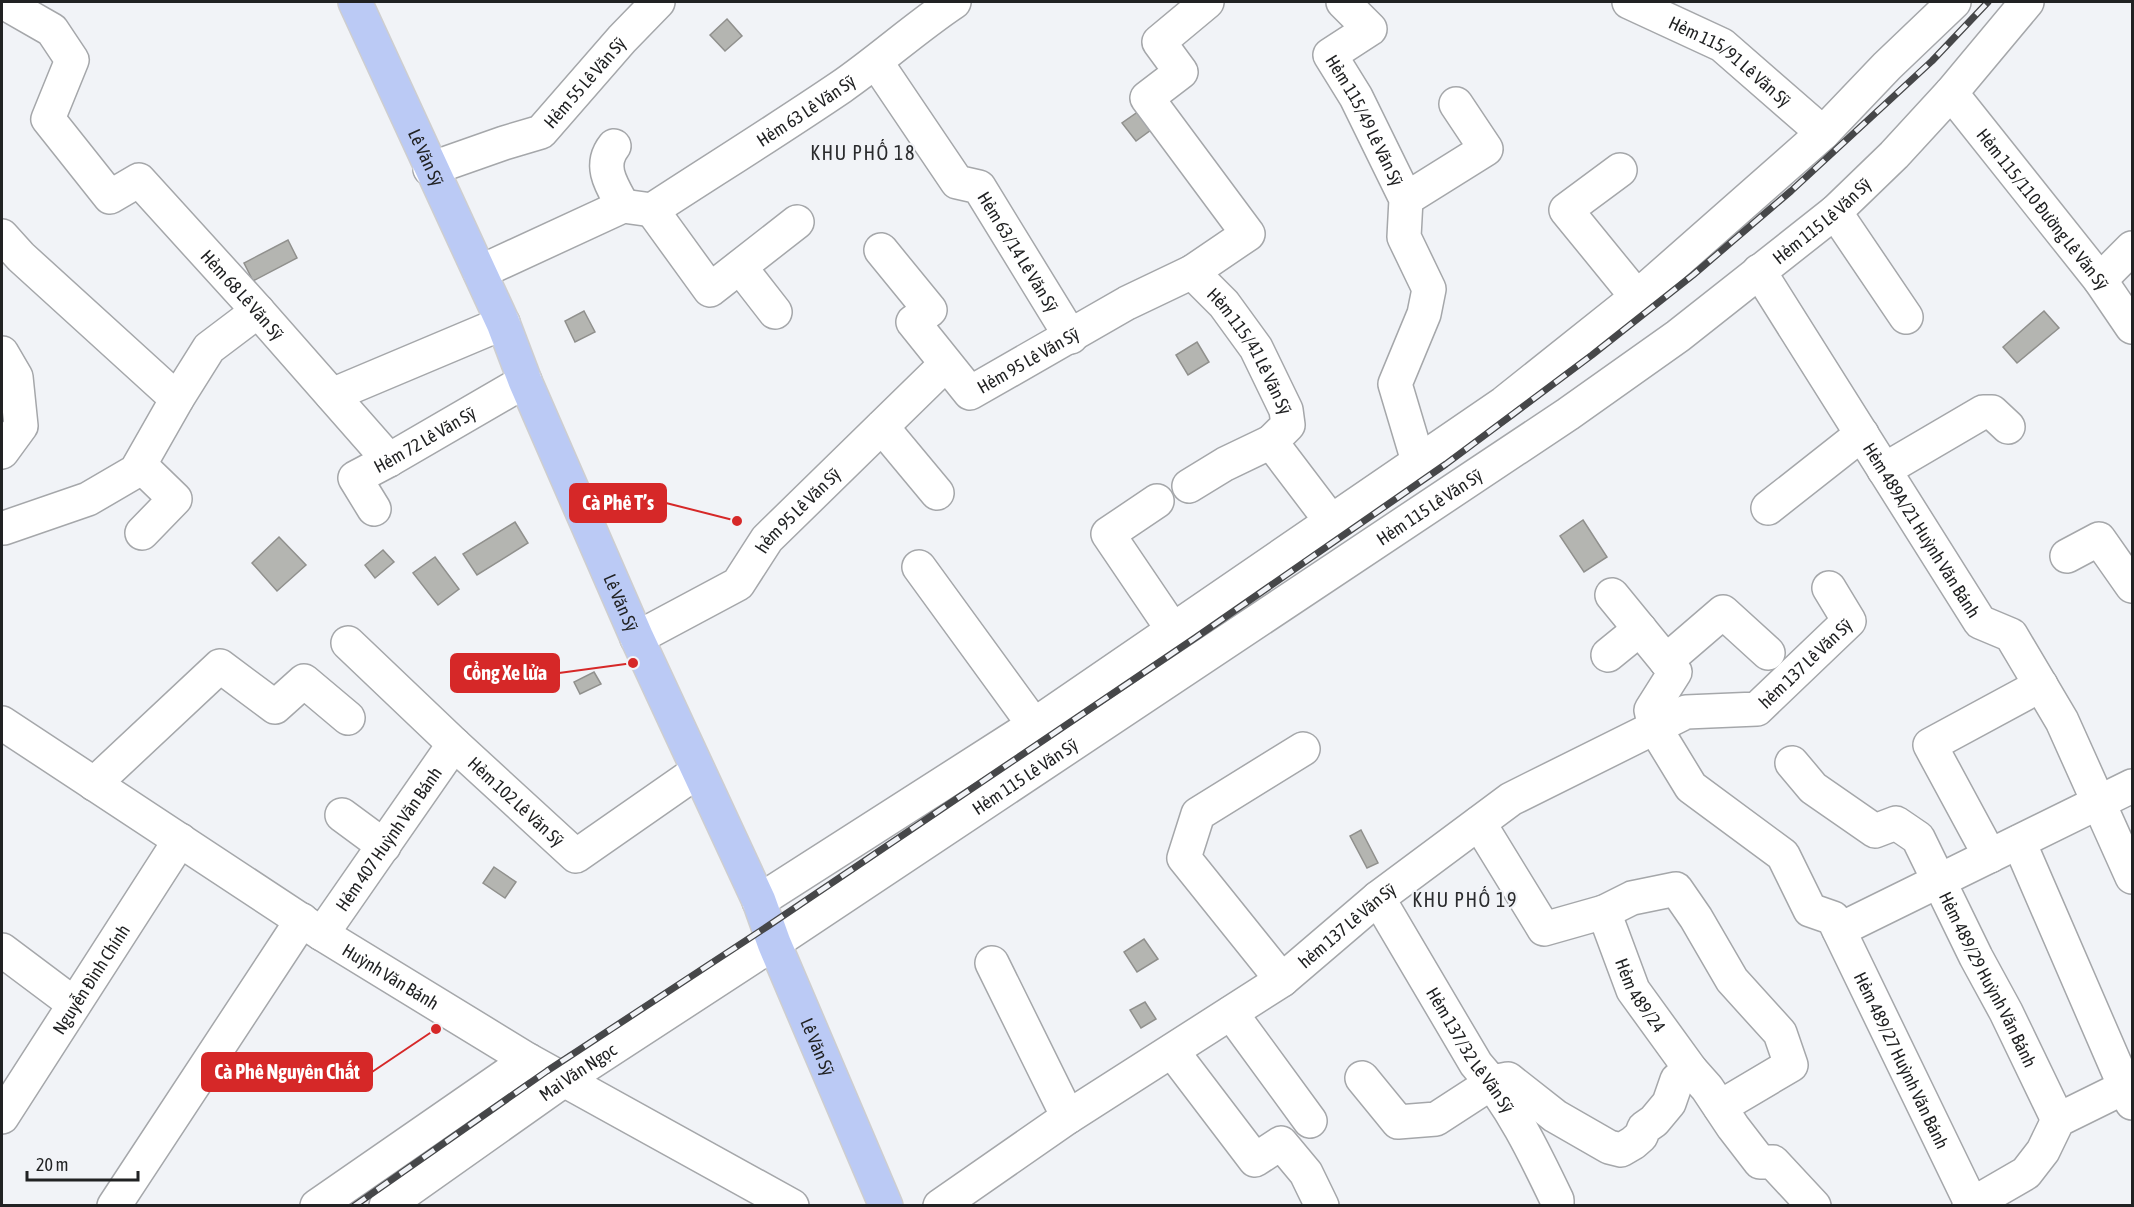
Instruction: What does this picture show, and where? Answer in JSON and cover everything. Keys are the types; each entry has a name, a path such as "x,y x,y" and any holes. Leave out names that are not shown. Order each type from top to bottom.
{"main road":[{"name":"Lê Văn Sỹ","path":"355,2 430,169 503,323 525,381 637,638 759,901 774,943 886,1206"}],"street":[{"name":"Hẻm 68 Lê Văn Sỹ","path":"3,2 52,30 72,60 48,119 110,196 139,180 389,460"},
{"name":"Hẻm 55 Lê Văn Sỹ","path":"430,169 541,132 622,39 658,2"},
{"name":"Hẻm 63 Lê Văn Sỹ","path":"480,272 638,208 876,62 916,12 954,2"},
{"name":"Hẻm 95 Lê Văn Sỹ","path":"881,250 930,310 913,322 970,393 1127,303 1192,272 1248,234 1147,98 1181,72 1159,42 1207,2"},
{"name":"Hẻm 115/49 Lê Văn Sỹ","path":"1343,2 1370,29 1330,55 1356,97 1406,199 1404,237 1429,289 1424,314 1395,384 1418,461"},
{"name":"Hẻm 115/91 Lê Văn Sỹ","path":"1629,2 1722,45 1823,133"},
{"path":"759,901 1034,725 1504,403 1637,297 1823,133 1887,66 1954,2"},
{"name":"Hẻm 115 Lê Văn Sỹ","path":"774,943 1568,414 1678,336 1834,212 1894,155 1951,93 2027,2"},
{"name":"Hẻm 63/14 Lê Văn Sỹ","path":"876,62 957,182 979,187 1071,337"},
{"name":"Hẻm 115/110 Đường Lê Văn Sỹ","path":"1951,93 2100,280 2133,327"},
{"name":"Hẻm 115/49 Lê Văn Sỹ","path":"1406,199 1486,149 1456,104"},
{"path":"614,146 608,153 606,168 613,188 638,208 710,290 796,222"},
{"path":"1620,170 1566,210 1637,297"},
{"path":"1834,212 1906,317"},
{"path":"2,236 21,257 177,399"},
{"path":"2100,280 2133,248"},
{"path":"740,267 775,312"},
{"name":"Hẻm 489A/21 Huỳnh Văn Bánh","path":"1759,271 1980,622 2011,635 2062,721 2133,877"},
{"name":"Hẻm 115/41 Lê Văn Sỹ","path":"1192,272 1224,304 1256,348 1286,410 1288,425 1271,442 1331,521"},
{"path":"2,528 88,499 136,471 209,348 258,311"},
{"path":"332,395 503,323"},
{"path":"2,353 16,377 9,393 21,426 2,452"},
{"name":"hẻm 95 Lê Văn Sỹ","path":"637,638 738,584 766,539 946,364"},
{"name":"Hẻm 72 Lê Văn Sỹ","path":"374,509 355,478 525,381"},
{"path":"1884,470 1983,412 1992,412 2008,427"},
{"path":"882,427 937,492"},
{"path":"1768,508 1862,434"},
{"path":"1189,486 1225,464 1271,442"},
{"path":"140,465 175,499 142,533"},
{"path":"1157,501 1108,534 1173,630"},
{"path":"2067,556 2099,539 2133,586"},
{"path":"919,567 1034,725"},
{"name":"hẻm 137 Lê Văn Sỹ","path":"940,1206 1068,1117 1282,980 1378,898 1511,799 1686,712 1757,709 1849,621 1829,588"},
{"path":"1612,595 1675,672 1652,710 1655,728 1691,787 1783,855 1810,910 1836,924 1939,881 2133,786"},
{"path":"1666,661 1724,612 1768,653"},
{"path":"1608,655 1640,629"},
{"name":"Hẻm 102 Lê Văn Sỹ","path":"348,643 576,856 698,771"},
{"path":"94,784 220,666 275,707 304,681 348,718"},
{"path":"1990,856 1930,745 2041,686"},
{"name":"Huỳnh Văn Bánh","path":"2,723 312,927 528,1060 792,1206"},
{"name":"Hẻm 407 Huỳnh Văn Bánh","path":"114,1206 312,927 384,846 454,744"},
{"path":"1282,980 1184,858 1198,814 1303,749"},
{"name":"Hẻm 489/29 Huỳnh Văn Bánh","path":"1792,763 1813,788 1875,831 1896,823 1918,838 1976,957 2006,1011 2058,1120"},
{"path":"342,815 384,846"},
{"path":"1479,823 1544,929 1604,912 1632,898 1676,889 1696,918 1732,980 1780,1033 1791,1065 1720,1107"},
{"name":"Nguyễn Đình Chính","path":"2,1117 180,840"},
{"path":"1970,1204 2026,1173 2043,1151 2058,1120 2129,1095 2019,842"},
{"name":"Hẻm 137/32 Lê Văn Sỹ","path":"1378,898 1476,1064 1493,1082 1541,1165 1557,1200 1557,1206"},
{"name":"Hẻm 489/24","path":"1604,912 1633,990 1760,1162 1773,1162 1814,1206"},
{"name":"Hẻm 489/27 Huỳnh Văn Bánh","path":"1836,924 1970,1204"},
{"name":"Mai Văn Ngọc","path":"386,1206 564,1080 774,943"},
{"path":"2,950 74,1004"},
{"path":"992,963 1068,1117"},
{"path":"1231,1013 1310,1121"},
{"path":"1172,1051 1255,1160 1281,1143 1306,1173 1322,1206"},
{"name":"Mai Văn Ngọc","path":"317,1206 528,1060"},
{"path":"1362,1078 1398,1122 1436,1119 1493,1082 1508,1079 1555,1116 1609,1148 1621,1150 1641,1136 1644,1128 1654,1121 1669,1103 1677,1080 1692,1070"}],"building":[{"path":"727,19 742,36 725,51 710,35"},
{"path":"1142,109 1155,127 1136,141 1122,123"},
{"path":"288,240 297,258 253,281 244,263"},
{"path":"584,311 595,332 575,342 565,321"},
{"path":"2044,311 2059,328 2017,363 2003,347"},
{"path":"1197,342 1209,362 1188,375 1176,355"},
{"path":"1583,520 1607,557 1584,572 1560,536"},
{"path":"515,522 528,543 477,575 463,554"},
{"path":"279,537 306,565 277,591 252,563"},
{"path":"383,550 394,562 375,578 365,565"},
{"path":"435,557 459,589 438,605 413,573"},
{"path":"594,672 601,684 580,694 574,682"},
{"path":"1361,830 1378,863 1367,868 1350,836"},
{"path":"494,867 516,882 505,898 483,883"},
{"path":"1144,939 1158,959 1137,972 1124,952"},
{"path":"1145,1002 1156,1019 1141,1028 1130,1010"}],"railway":[{"path":"354,1206 547,1071 768,926 1195,638 1446,464 1592,355 1693,275 1791,191 1932,61 1988,2"}],"place":[{"name":"Cà Phê T’s","path":"737,521"},
{"name":"Cổng Xe lửa","path":"633,663"},
{"name":"Cà Phê Nguyên Chất","path":"436,1029"}],"district":[{"name":"KHU PHỐ 18","path":"863,152"},
{"name":"KHU PHỐ 19","path":"1465,899"}]}
